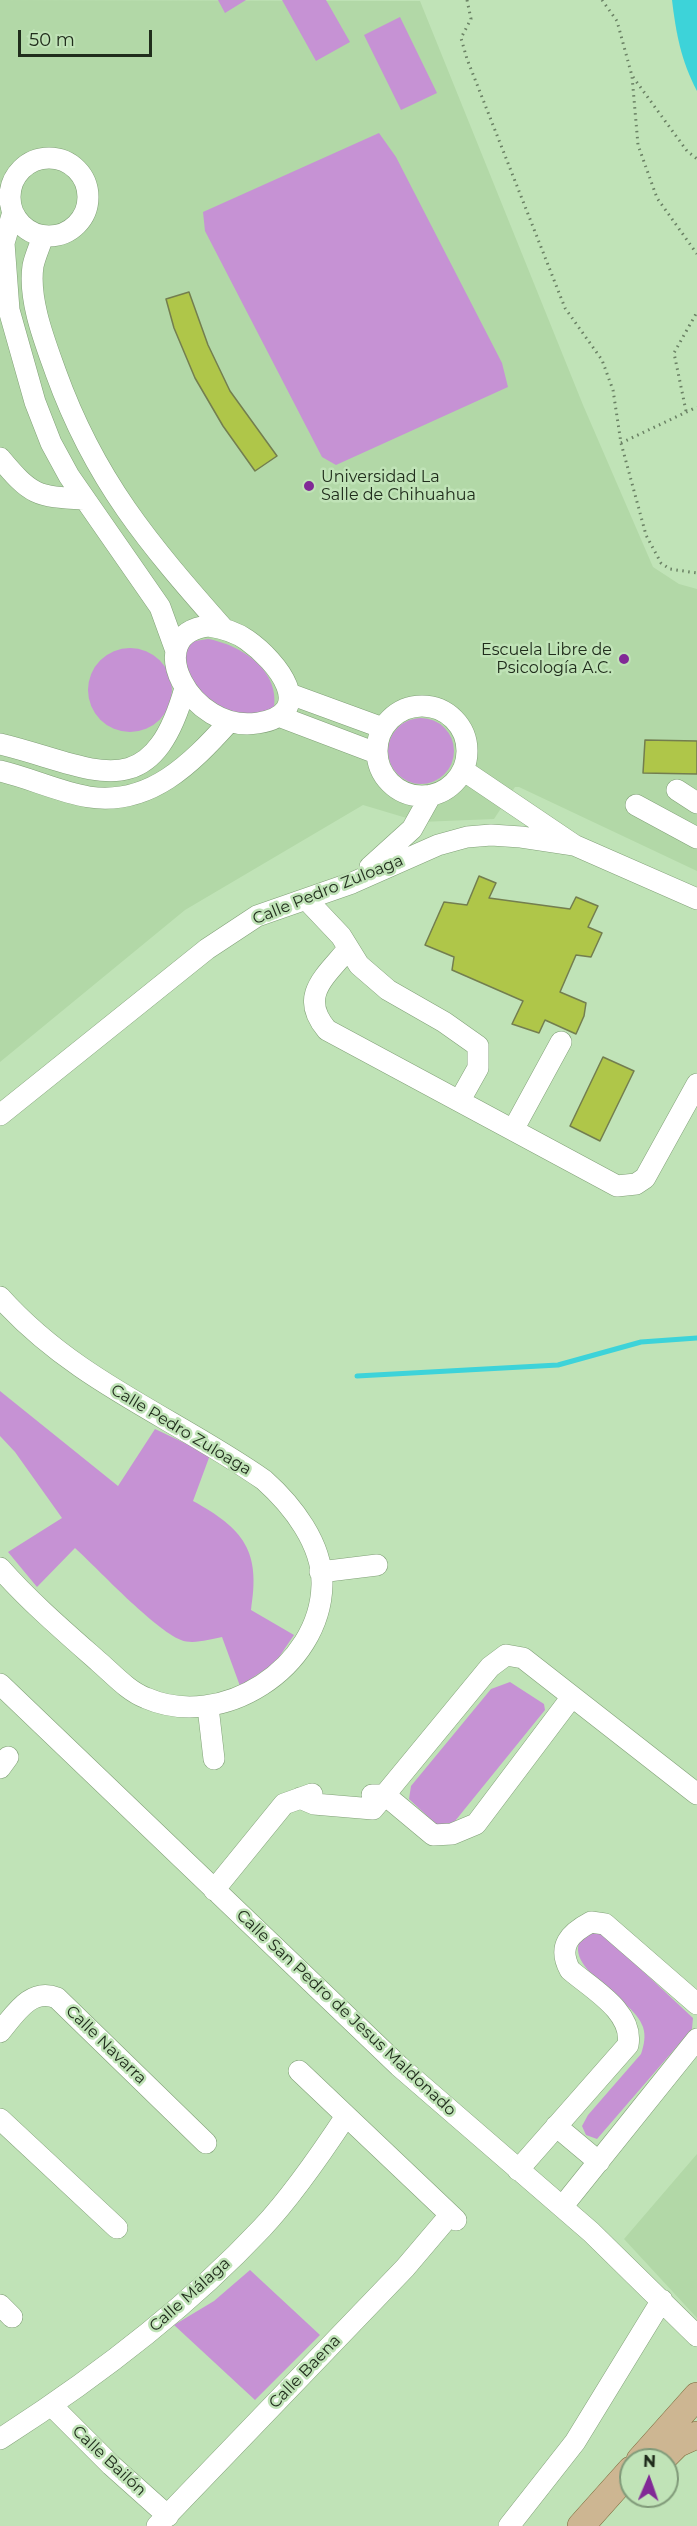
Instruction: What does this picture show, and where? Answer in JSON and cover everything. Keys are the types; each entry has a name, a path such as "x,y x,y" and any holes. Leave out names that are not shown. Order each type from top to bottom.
{"main road":[{"path":"651,2448 697,2396"},
{"path":"673,2448 697,2435"},
{"path":"581,2526 619,2483"},
{"path":"595,2526 619,2502"}],"street":[{"path":"50,158 74,167 87,188 85,213 68,231 56,236 42,236 20,223 13,212 10,200 11,186 26,165 50,158"},
{"path":"13,212 6,233 3,259 9,310 32,393 51,443 84,499 147,585 160,607 176,651"},
{"path":"42,236 33,267 34,290 47,346 70,412 94,461 141,534 223,628 246,639 261,651 286,682 290,694 288,707 281,717"},
{"path":"0,458 21,483 36,495 84,499"},
{"path":"223,628 195,627 179,640 176,651 176,670 185,688 201,708 229,722 256,723 281,717 376,753"},
{"path":"0,744 93,771 114,773 130,770 153,756 164,741 176,718 185,688"},
{"path":"290,694 382,728"},
{"path":"420,706 436,708 449,715 463,733 467,755 463,770 450,786 431,795 418,796 394,786 384,777 376,753 382,728 392,717 405,709 420,706"},
{"path":"0,771 88,797 128,797 147,791 194,761 229,722"},
{"name":"Calle Pedro Zuloaga","path":"463,770 574,845 697,899"},
{"path":"677,790 697,803"},
{"path":"352,883 412,829 431,795"},
{"path":"636,805 697,838"},
{"name":"Calle Pedro Zuloaga","path":"0,1114 232,931 257,916 352,883 438,845 467,837 501,836 574,845"},
{"path":"306,899 326,918 359,965 387,990 444,1022 478,1046 478,1068 460,1100"},
{"path":"348,949 318,985 314,1009 317,1018 327,1030 460,1100 610,1184 617,1186 636,1184 645,1178 697,1084"},
{"path":"513,1130 561,1042"},
{"name":"Calle Pedro Zuloaga","path":"0,1297 23,1323 76,1366 135,1404 239,1462 264,1480 287,1501 298,1517 316,1555 322,1584 317,1612 307,1636 289,1662 272,1679 248,1694 208,1707 167,1704 146,1698 128,1688 59,1627 0,1568"},
{"path":"320,1572 377,1565"},
{"path":"214,1890 285,1804 300,1798 314,1804 372,1809 490,1668 506,1655 523,1658 571,1698 697,1794"},
{"name":"Calle San Pedro de Jesus Maldonado","path":"0,1684 399,2066 562,2207 695,2330"},
{"path":"385,1796 433,1835 453,1834 476,1824 571,1698"},
{"path":"208,1707 214,1759"},
{"path":"518,2170 624,2050 629,2038 624,2018 570,1970 565,1961 565,1945 576,1930 591,1922 605,1924 697,2004"},
{"name":"Calle Navarra","path":"0,2032 32,1998 42,1995 57,1998 206,2143"},
{"path":"562,2207 697,2039"},
{"name":"Calle Baena","path":"162,2521 453,2218 299,2071"},
{"name":"Calle Málaga","path":"0,2439 51,2406 178,2310 263,2227 346,2116"},
{"path":"0,2119 117,2229"},
{"path":"556,2126 598,2162"},
{"path":"509,2526 575,2442 662,2300"},
{"name":"Calle Bailón","path":"51,2406 111,2465 162,2521"}],"path":[{"path":"467,0 471,19 461,38 467,59 565,308 602,360 613,390 621,443 646,536 662,563 670,569 697,573"},
{"path":"602,0 617,21 632,76 638,145 657,198 697,254"},
{"path":"632,76 687,150 697,159"},
{"path":"686,411 674,353 697,312"},
{"path":"621,443 697,407"}],"shaded area":[{"name":"Universidad La Salle de Chihuahua","path":"0,0 420,1 583,405 653,567 679,584 697,589 697,871 519,787 515,787 494,819 420,822 363,805 185,910 0,1062"},
{"path":"218,0 246,0 225,13"},
{"path":"282,0 326,0 350,42 316,61"},
{"path":"400,17 437,93 401,110 364,35"},
{"path":"379,133 396,157 502,363 508,387 336,465 322,457 205,231 203,212"},
{"path":"208,639 233,647 256,662 271,682 274,708 247,717 220,707 199,691 185,671 184,649 195,641"},
{"path":"130,648 146,651 160,660 169,674 172,690 169,706 160,720 146,729 130,732 114,729 100,720 91,706 88,690 91,674 100,660 114,651"},
{"path":"421,718 433,721 444,728 451,739 454,751 451,763 444,774 433,781 421,784 409,781 398,774 391,763 388,751 391,739 398,728 409,721"},
{"path":"0,1391 118,1486 155,1429 210,1455 193,1501 225,1522 245,1544 253,1572 251,1610 294,1635 275,1663 240,1686 222,1637 191,1642 170,1634 142,1612 75,1548 37,1587 8,1552 62,1518 15,1452 0,1436"},
{"path":"510,1682 544,1704 545,1710 451,1826 438,1826 409,1799 411,1786 491,1689"},
{"path":"587,1932 602,1933 693,2018 692,2029 597,2139 586,2135 582,2126 588,2115 641,2054 644,2034 637,2016 598,1980 579,1956 579,1944"},
{"path":"697,2154 697,2318 624,2239"},
{"path":"250,2270 320,2335 255,2400 174,2325 214,2301"}],"water":[{"path":"672,0 697,0 697,91 680,47"}],"building":[{"path":"189,292 208,345 230,391 277,456 255,471 223,426 195,378 174,328 166,299"},
{"path":"645,740 697,741 697,774 643,773"},
{"path":"479,876 496,883 489,898 570,909 576,897 598,906 588,927 602,933 591,957 576,955 560,992 586,1003 584,1016 576,1034 545,1020 539,1033 512,1024 523,1001 452,970 454,957 425,945 444,902 467,905"},
{"path":"603,1057 634,1071 600,1141 570,1126"}],"waterway":[{"path":"357,1376 558,1365 641,1342 697,1338"}],"place":[{"name":"Universidad La Salle de Chihuahua","path":"309,486"},
{"name":"Escuela Libre de Psicología A.C.","path":"624,659"}]}
